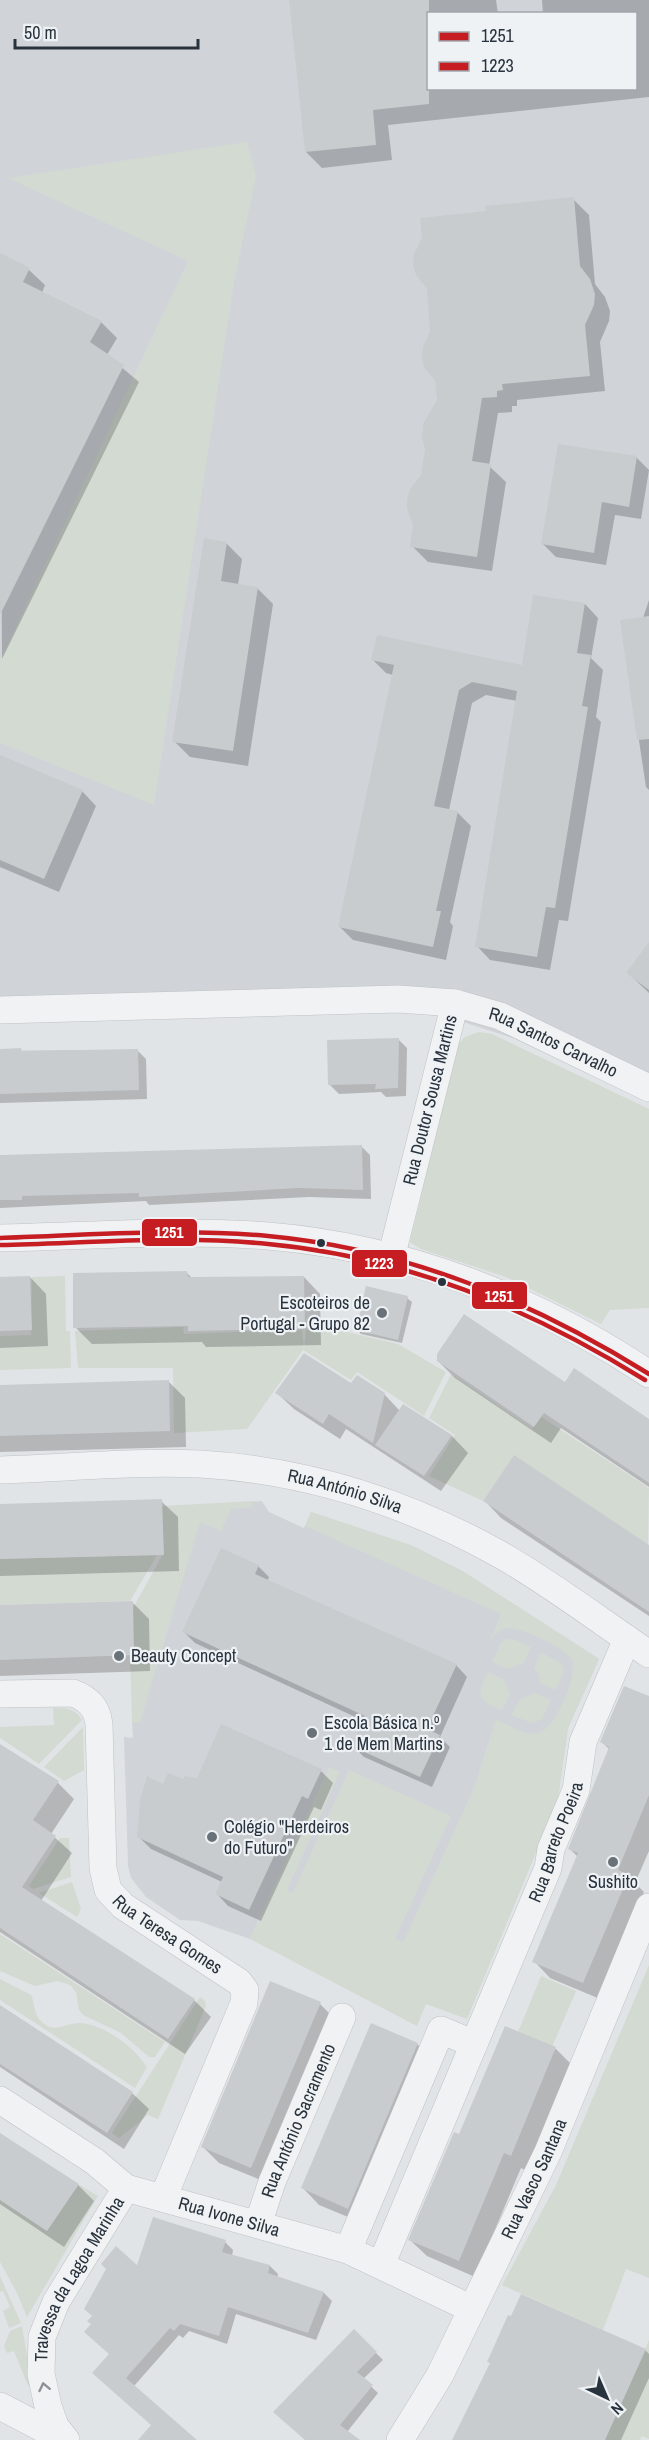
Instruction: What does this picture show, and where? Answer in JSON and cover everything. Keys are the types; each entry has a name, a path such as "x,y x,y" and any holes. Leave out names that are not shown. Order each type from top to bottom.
{"street":[{"name":"Rua Doutor Sousa Martins","path":"0,1010 398,999 455,1003 391,1258"},
{"name":"Rua Santos Carvalho","path":"455,1003 500,1016 649,1088"},
{"path":"0,1238 204,1233 270,1236 335,1245 391,1258 463,1280 524,1304 583,1334 649,1374"},
{"name":"Rua António Silva","path":"0,1470 198,1464 259,1470 341,1488 410,1510 458,1532 504,1557 649,1654"},
{"name":"Rua Barreto Poeira","path":"381,2265 548,1868 551,1849 576,1790 583,1742 627,1639"},
{"name":"Rua Teresa Gomes","path":"0,1694 66,1692 89,1701 99,1724 103,1868 108,1890 123,1906 238,1981 245,1989 244,2003 163,2198"},
{"name":"Rua Vasco Santana","path":"400,2440 440,2375 549,2152 649,1907"},
{"name":"Rua António Sacramento","path":"258,2224 272,2182 342,2017"},
{"path":"348,2250 441,2030 474,2044"},
{"name":"Rua Ivone Silva","path":"0,2100 94,2161 126,2188 348,2250 472,2309"},
{"name":"Travessa da Lagoa Marinha","path":"65,2440 55,2426 48,2406 41,2374 42,2337 56,2302 126,2188"},
{"path":"0,2406 65,2440"}],"shaded area":[{"path":"0,0 649,0 649,1100 540,1047 429,1011 0,1010"},
{"path":"247,142 256,176 234,282 154,805 0,743 0,660 188,261 8,178"},
{"path":"479,1032 492,1034 649,1109 649,1308 610,1310 601,1324 506,1277 421,1249 410,1242 458,1044 465,1037"},
{"path":"65,1276 66,1331 70,1331 71,1368 0,1370 0,1336 31,1335 32,1277"},
{"path":"183,1327 184,1334 302,1330 304,1349 306,1330 326,1327 398,1344 446,1372 424,1416 357,1372 351,1380 303,1350 247,1429 174,1433 173,1368 78,1368 75,1331"},
{"path":"451,1374 532,1429 540,1416 649,1488 648,1545 514,1456 483,1501 429,1476 455,1435 429,1418"},
{"path":"253,1501 252,1507 231,1509 221,1531 200,1522 140,1723 132,1722 130,1656 134,1656 133,1608 163,1554 162,1506"},
{"name":"Escola Básica n.º 1 de Mem Martins","path":"262,1501 269,1512 304,1528 311,1512 413,1546 464,1572 599,1659 568,1728 564,1755 418,1968 274,1887 250,1939 198,1921 180,1920 146,1897 131,1878 128,1866 124,1737 133,1738 132,1722 196,1505"},
{"path":"311,1512 413,1546 464,1572 599,1659 568,1728 558,1800 467,2019 426,2004 417,2026 250,1939 329,1767 340,1772 287,1890 293,1893 349,1770 451,1816 395,1939 403,1943 474,1788 496,1719 526,1733 537,1734 544,1731 557,1714 568,1690 572,1679 573,1661 554,1645 516,1629 503,1629 490,1641 501,1614 305,1526"},
{"path":"157,1555 130,1601 0,1605 0,1559"},
{"path":"506,1639 531,1647 524,1663 508,1669 492,1662 501,1643"},
{"path":"541,1652 563,1665 564,1671 556,1690 540,1683 539,1675 534,1668"},
{"path":"488,1672 503,1679 510,1694 502,1710 483,1700 481,1696"},
{"path":"535,1693 551,1700 542,1719 532,1723 512,1715 520,1699"},
{"path":"53,1708 70,1710 82,1720 39,1764 0,1738 0,1727 54,1725"},
{"path":"83,1727 84,1770 64,1781 44,1767"},
{"path":"60,1838 69,1838 71,1877 33,1889 29,1886"},
{"path":"72,1882 81,1909 77,1917 39,1893"},
{"path":"0,1934 165,2042 155,2057 149,2057 121,2033 83,2015 79,2010 76,1992 70,1985 58,1981 35,1986 0,1971"},
{"path":"649,1965 649,2278 626,2269 603,2330 502,2285 556,2185"},
{"path":"541,1976 576,1991 550,2052 516,2037"},
{"path":"0,1979 31,1995 37,2015 46,2025 55,2028 76,2023 90,2025 100,2028 127,2045 147,2067 135,2088 0,2000"},
{"path":"200,1997 205,2001 206,2006 158,2119 148,2115 119,2138 112,2133"},
{"path":"78,2184 98,2196 27,2317 0,2262 0,2200 47,2231"},
{"path":"0,2276 21,2323 9,2328 3,2311 10,2307 3,2291 0,2292"},
{"path":"22,2326 32,2385 28,2386 14,2351 7,2353 4,2346 10,2331"},
{"path":"649,2340 649,2439 642,2436 640,2440 605,2440"}],"building":[{"path":"289,0 429,0 427,90 429,90 429,104 373,110 376,145 305,152"},
{"path":"574,197 580,266 590,279 595,294 594,305 585,325 590,376 502,384 503,390 497,391 497,397 482,398 472,461 491,464 477,557 410,547 413,525 407,509 407,499 410,489 421,475 425,450 422,437 423,424 437,400 435,381 424,367 422,357 423,346 430,332 427,289 416,275 413,265 414,254 422,238 420,218 486,211 485,206"},
{"path":"0,253 30,268 23,282 102,321 90,342 124,365 0,615"},
{"path":"558,444 637,456 629,507 602,502 594,553 541,544"},
{"path":"204,538 227,542 221,581 258,587 233,751 172,742"},
{"path":"533,595 585,603 577,653 591,655 582,706 588,707 555,908 546,907 537,957 475,947 517,691 472,682 459,690 434,806 458,811 436,911 441,911 433,947 338,927 394,665 371,660 377,635 522,665"},
{"path":"649,616 649,739 637,740 620,620"},
{"path":"0,755 83,790 44,879 0,860"},
{"path":"649,942 649,990 626,973"},
{"path":"399,1038 398,1088 375,1089 376,1084 328,1085 327,1040"},
{"path":"21,1048 22,1051 138,1049 139,1090 0,1094 0,1049"},
{"path":"362,1145 363,1190 299,1188 139,1197 139,1193 22,1196 22,1200 0,1200 0,1155"},
{"path":"187,1271 188,1277 304,1276 305,1329 188,1331 188,1326 73,1328 73,1273"},
{"path":"30,1276 32,1330 0,1331 0,1277"},
{"name":"Escoteiros de Portugal - Grupo 82","path":"366,1286 408,1296 398,1340 356,1330"},
{"path":"464,1314 565,1382 574,1368 649,1419 649,1483 544,1413 534,1427 437,1361 437,1354"},
{"path":"304,1353 351,1383 357,1375 385,1393 373,1443 329,1414 323,1424 275,1393"},
{"path":"169,1380 170,1431 0,1436 0,1385"},
{"path":"403,1404 452,1435 424,1476 375,1445"},
{"path":"514,1455 649,1545 649,1612 483,1501"},
{"path":"162,1499 164,1555 0,1559 0,1504"},
{"path":"221,1548 259,1565 255,1574 457,1664 427,1729 440,1735 420,1777 351,1746 365,1716 182,1632"},
{"path":"133,1601 134,1655 0,1660 0,1605"},
{"path":"624,1686 649,1696 649,1795 618,1870 629,1875 583,1983 532,1962 578,1853 568,1849 609,1747 600,1742"},
{"path":"221,1724 322,1769 308,1799 302,1796 249,1910 215,1894 223,1877 137,1837 140,1800 147,1776 163,1784 168,1773 183,1779 185,1776 197,1778"},
{"path":"0,1744 59,1781 33,1820 56,1836 22,1887 195,1999 168,2039 0,1928"},
{"path":"270,1981 321,2002 251,2168 201,2147"},
{"path":"0,2005 133,2092 107,2133 0,2064"},
{"path":"371,2023 418,2043 348,2209 301,2188"},
{"path":"505,2026 556,2047 511,2156 504,2153 459,2261 408,2240 454,2132 459,2134"},
{"path":"0,2133 79,2184 47,2231 0,2200"},
{"path":"153,2217 226,2240 222,2252 270,2265 268,2273 324,2292 308,2333 228,2307 219,2336 180,2324 174,2331 170,2328 126,2378 197,2440 138,2440 151,2425 92,2373 109,2354 84,2332 91,2324 87,2321 92,2316 84,2309 106,2269 101,2264 116,2246 137,2265"},
{"path":"521,2294 646,2349 605,2440 452,2440 490,2363 487,2362 508,2315 511,2316"},
{"path":"354,2329 377,2352 357,2372 373,2385 340,2425 360,2440 305,2440 273,2412"}],"transit line":[{"name":"1251","path":"0,1238 134,1233 235,1234 319,1243 370,1253 467,1282 514,1302 560,1323 649,1374"},
{"name":"1223","path":"0,1245 134,1240 235,1241 319,1251 369,1261 465,1290 511,1309 557,1330 645,1380"}],"place":[{"name":"Escoteiros de Portugal - Grupo 82","path":"382,1313"},
{"name":"Beauty Concept","path":"119,1656"},
{"name":"Escola Básica n.º 1 de Mem Martins","path":"312,1733"},
{"name":"Colégio \"Herdeiros do Futuro\"","path":"212,1837"},
{"name":"Sushito","path":"613,1862"}]}
